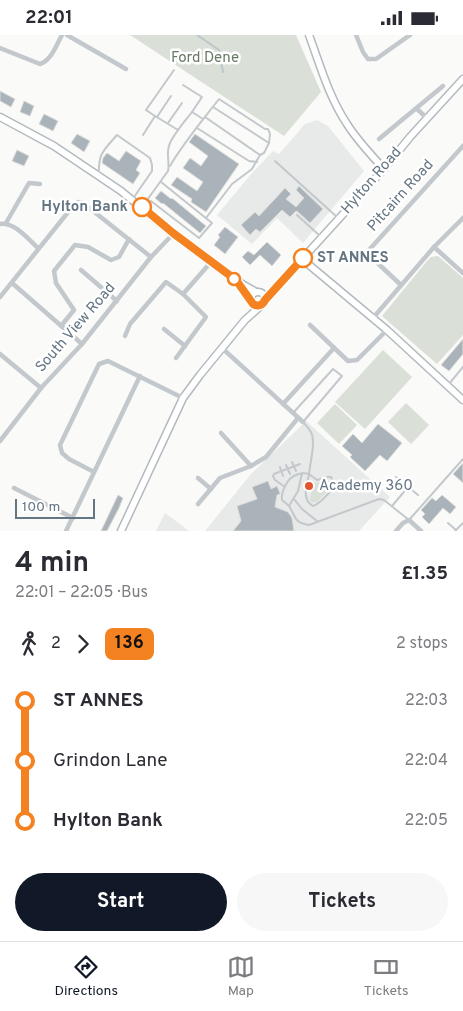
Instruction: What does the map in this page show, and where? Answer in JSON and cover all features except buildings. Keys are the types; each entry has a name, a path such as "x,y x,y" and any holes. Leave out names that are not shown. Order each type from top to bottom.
{"street":[{"path":"0,48 40,64 50,57 62,35"},
{"path":"67,35 126,69"},
{"path":"356,35 368,59 376,59 410,35"},
{"path":"311,36 319,65 336,105 347,124 384,169"},
{"name":"Hylton Road","path":"121,531 183,398 248,317 264,302 463,79"},
{"path":"379,139 443,86"},
{"path":"417,109 427,118"},
{"path":"0,117 54,146 99,176 236,280 264,295 264,302 256,305 236,280"},
{"name":"Pitcairn Road","path":"401,285 371,257 369,250 463,146"},
{"path":"6,223 29,183 40,185"},
{"path":"0,297 73,206 78,203 83,203 151,257"},
{"path":"372,318 463,217"},
{"path":"0,224 6,223 13,227 38,249"},
{"name":"South View Road","path":"0,441 41,388 82,344 151,257 173,233"},
{"path":"61,326 74,309 56,283 54,271 75,245 88,247 111,259 119,257 129,239"},
{"path":"434,247 463,273"},
{"path":"302,259 387,330 463,400"},
{"path":"182,294 211,261"},
{"path":"82,270 117,301"},
{"path":"126,336 130,323 166,282 182,294 206,317 176,358"},
{"name":"Hylton Road","path":"258,292 280,282"},
{"path":"12,283 82,344"},
{"path":"252,301 252,296 258,292"},
{"name":"Hylton Road","path":"248,317 252,301"},
{"path":"310,325 348,361 357,360 387,330"},
{"path":"164,329 185,346"},
{"path":"222,348 303,422"},
{"path":"283,404 334,348"},
{"path":"0,354 41,388"},
{"path":"94,472 69,459 62,453 60,445 99,364 108,361 183,398"},
{"path":"66,531 140,376"},
{"path":"198,505 220,478 251,466 266,457 298,418"},
{"path":"221,433 251,466"},
{"path":"198,478 211,489"},
{"path":"14,488 73,518"},
{"path":"396,531 408,520 421,531"}],"lane":[{"path":"174,70 146,110 178,130"},
{"path":"170,166 168,159 169,146 202,97 183,85"},
{"path":"142,135 171,96"},
{"path":"143,208 168,171 179,149 219,99 265,129 268,129 270,134 269,143 264,153 260,155 252,169 232,184 206,218"},
{"path":"168,123 182,103"},
{"path":"213,107 269,143"},
{"path":"192,112 260,155"},
{"path":"196,128 249,161 257,162"},
{"path":"99,176 99,157 117,135 150,158 152,165 152,171 132,200"},
{"path":"275,161 339,218"},
{"path":"143,208 151,201 199,238 212,223 161,182"},
{"path":"297,215 322,237"},
{"path":"447,385 463,367"},
{"path":"293,413 334,369 342,376 303,422 311,431 313,443 309,474 306,497 308,503 313,506 318,504 334,484 331,477 317,480 309,474 302,473 291,478 282,495 282,500 289,506 296,520 301,524 309,525 379,499 384,500 408,520 463,459"},
{"path":"292,462 296,471"},
{"path":"285,487 275,480 274,474 300,464"},
{"path":"286,465 290,474"},
{"path":"280,467 283,476"},
{"path":"289,506 298,491 302,473"},
{"path":"396,477 418,495"},
{"path":"392,506 408,487"},
{"path":"294,499 308,515 318,522"},
{"path":"448,523 456,530 463,523"}],"shaded area":[{"path":"317,120 328,126 364,171 303,243 277,218 252,244 217,215 273,151 279,154 305,124"},
{"name":"Academy 360","path":"305,420 390,497 359,531 205,531 251,474"},
{"path":"165,513 189,531 156,531"}],"green space":[{"name":"Ford Dene","path":"130,35 296,35 321,92 284,136"},
{"path":"438,256 463,278 463,335 437,364 382,316 427,261 431,257"},
{"path":"383,350 412,377 365,429 335,402"},
{"path":"406,403 429,425 411,444 388,422"},
{"path":"335,404 357,425 339,444 317,423"},
{"path":"327,480 331,485 329,489 317,502 312,502 310,500 313,482"}],"waterway":[{"path":"197,35 219,50 223,72"}],"bus line":[{"name":"136","path":"142,207 173,233 236,280 253,304 256,305 263,304 303,258"}],"place":[{"name":"Hylton Bank","path":"142,207"},
{"name":"ST ANNES","path":"303,258"},
{"name":"Academy 360","path":"309,486"}]}
